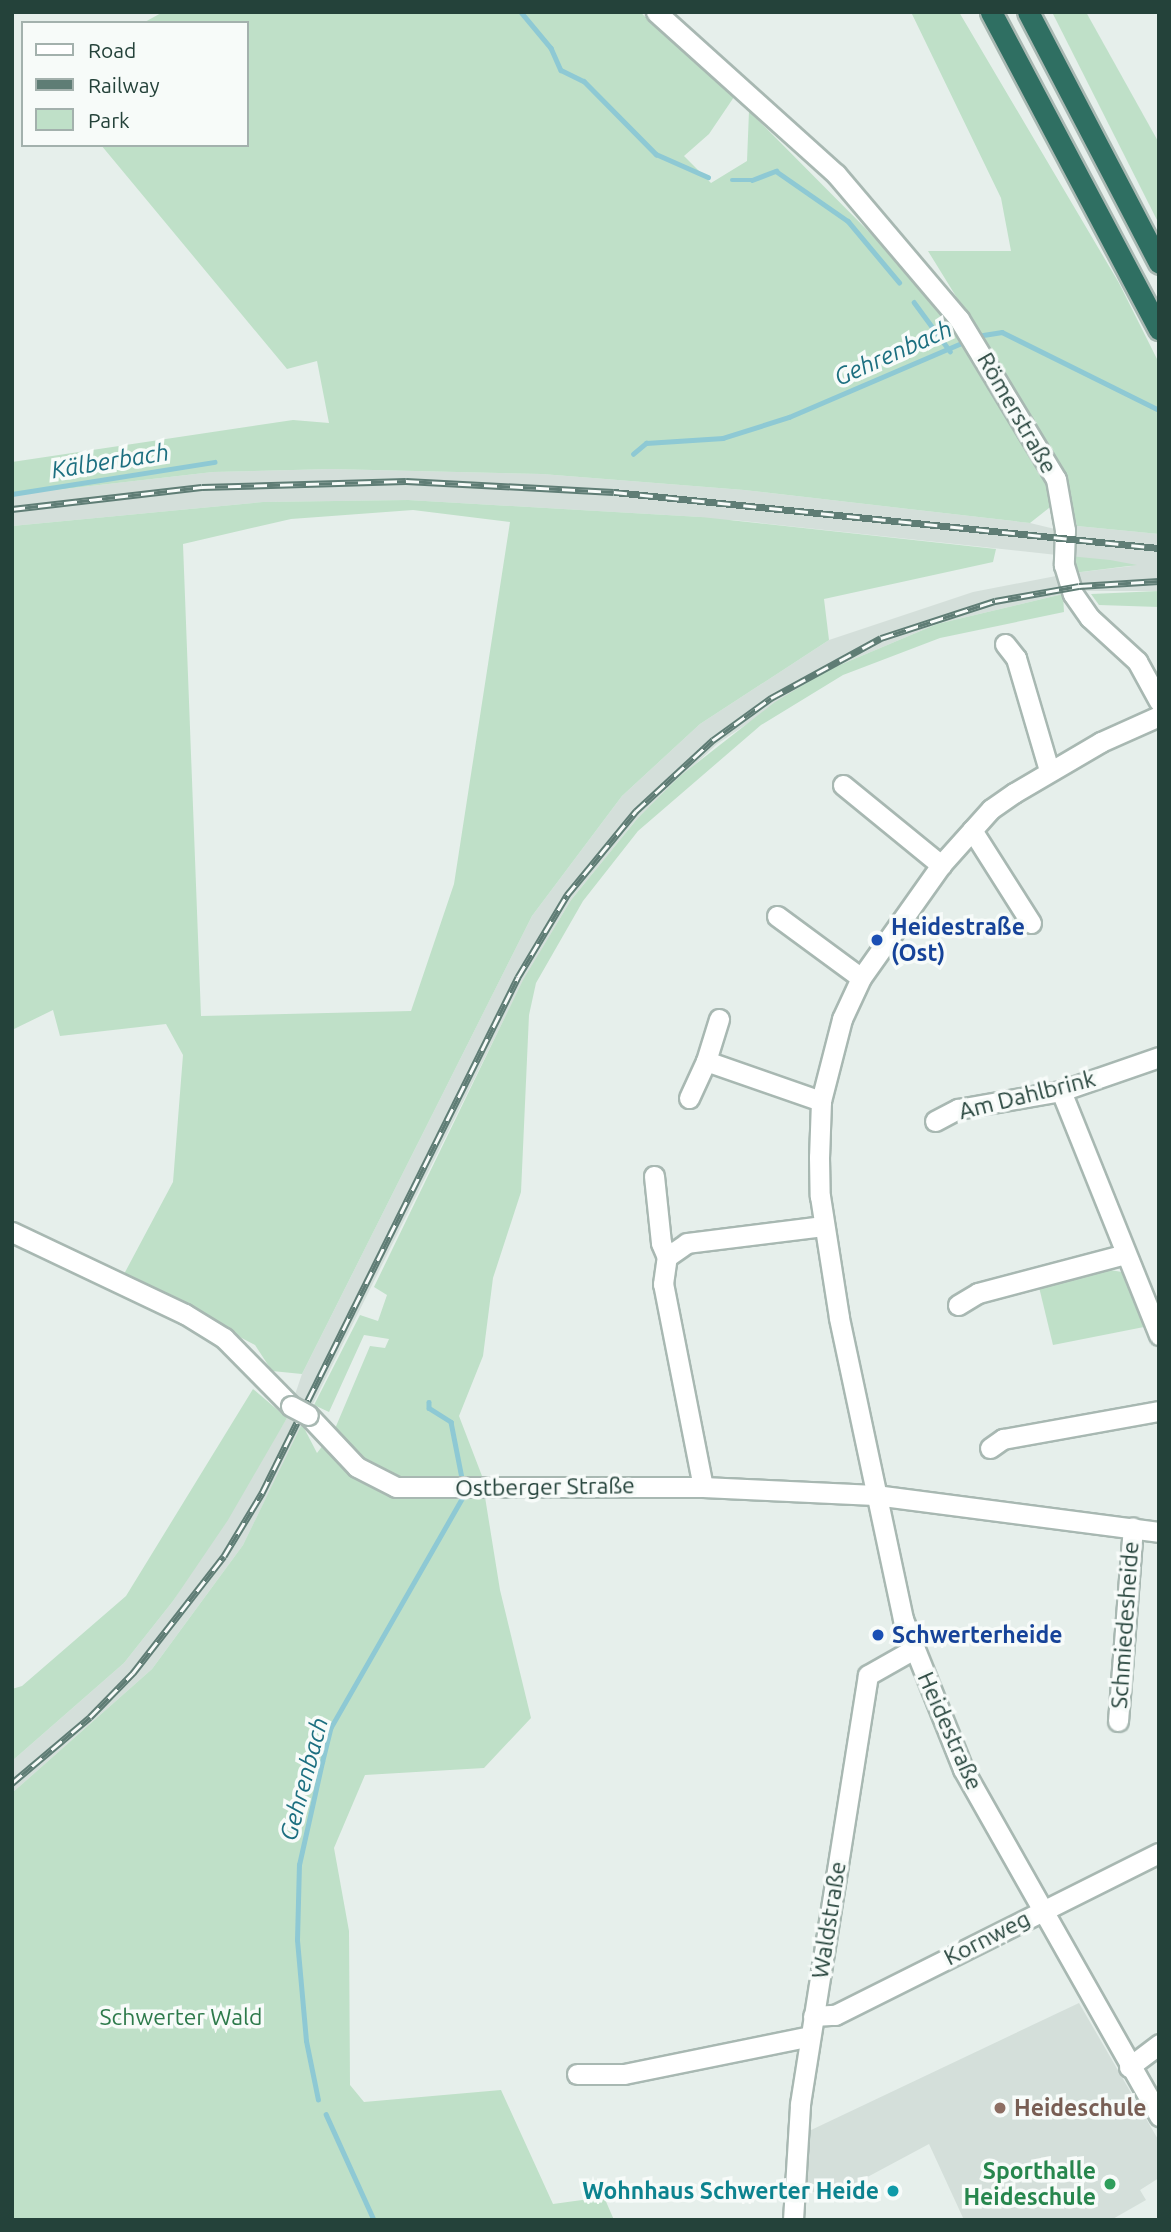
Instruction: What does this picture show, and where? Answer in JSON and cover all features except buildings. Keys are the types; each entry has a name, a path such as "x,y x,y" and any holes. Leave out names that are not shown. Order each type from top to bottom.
{"highway":[{"path":"991,12 1159,329"},
{"path":"1027,12 1159,263"}],"street":[{"name":"Römerstraße","path":"656,12 836,174 959,319 1056,479 1065,530 1065,565 1073,594 1090,618 1137,661 1159,701"},
{"path":"1005,644 1016,658 1049,770"},
{"name":"Heidestraße","path":"1159,716 1049,770 991,809 941,865 861,978 828,1059 821,1101 820,1196 875,1495 894,1585 914,1649 963,1769 1159,2116"},
{"path":"843,785 941,865"},
{"path":"972,830 1031,923"},
{"path":"777,916 861,978"},
{"path":"690,1098 706,1061 719,1019"},
{"name":"Am Dahlbrink","path":"935,1121 958,1109 1061,1091 1159,1057"},
{"path":"706,1061 821,1101"},
{"path":"1061,1091 1159,1335"},
{"path":"654,1176 661,1243 667,1257 663,1284 703,1487"},
{"path":"667,1257 687,1244 824,1226"},
{"name":"Ostberger Straße","path":"12,1232 185,1314 224,1338 357,1467 396,1487 703,1487 875,1495 1159,1532"},
{"path":"958,1305 978,1293 1125,1254"},
{"path":"990,1448 1003,1439 1159,1411"},
{"name":"Schmiedesheide","path":"1118,1721 1133,1528"},
{"name":"Waldstraße","path":"793,2220 810,2036 868,1675 914,1649"},
{"name":"Kornweg","path":"813,2015 835,2015 1159,1853"},
{"path":"577,2074 624,2074 810,2036"},
{"path":"1129,2067 1159,2043"}],"shaded area":[{"path":"331,469 542,474 744,490 1030,523 1059,530 1057,555 733,520 711,522 701,517 408,500 263,502 12,526 12,495 213,472"},
{"path":"1077,526 1159,534 1159,591 1081,591 1073,573 1132,566 1069,556 1071,531"},
{"path":"1056,576 1063,594 937,624 828,670 717,744 637,819 571,900 523,981 243,1545 152,1669 12,1793 12,1761 124,1663 173,1601 287,1418 302,1374 532,916 622,796 700,724 829,640 973,592"},
{"name":"Heideschule","path":"1079,2003 1159,2141 1159,2178 1140,2190 1146,2200 1111,2220 964,2220 929,2144 845,2189 804,2193 809,2131"}],"green space":[{"path":"163,12 640,12 734,97 709,134 684,156 711,183 747,161 749,111 890,253 949,325 1035,461 1054,504 1030,523 744,490 542,474 331,469 213,472 12,495 12,462 293,420 329,423 317,361 287,369 103,147 248,147 248,21 147,21"},
{"path":"911,12 959,12 1119,283 1159,363 1159,534 1077,526 1062,468 928,251 1011,251 1001,198"},
{"path":"1052,12 1086,12 1159,143 1159,224"},
{"path":"408,500 701,517 996,549 993,562 824,599 829,640 700,724 622,796 532,916 302,1374 272,1371 255,1345 123,1276 173,1182 183,1055 166,1024 60,1036 53,1010 12,1030 12,526 263,502","holes":["413,510 510,522 454,884 411,1011 201,1016 183,544 291,519"]},
{"path":"1069,556 1110,560 1137,565 1073,573"},
{"path":"1159,591 1159,607 1099,605 1091,594"},
{"name":"Schwerter Wald","path":"1063,594 1064,612 940,638 843,675 761,725 638,831 583,901 536,983 529,1015 521,1192 493,1278 483,1356 459,1416 482,1476 474,1495 485,1497 500,1590 531,1718 484,1768 365,1775 334,1848 349,1931 350,2085 364,2102 501,2090 553,2204 604,2197 614,2220 12,2220 12,1793 152,1669 243,1545 302,1424 317,1453 334,1431 370,1346 385,1348 389,1339 364,1335 329,1412 314,1405 360,1315 378,1321 387,1295 374,1287 523,980 571,900 637,819 679,777 775,702 828,670 937,624"},
{"path":"1104,1269 1122,1272 1144,1327 1053,1345 1039,1287"},
{"path":"253,1389 287,1418 228,1520 173,1601 124,1663 12,1761 12,1689 22,1686 126,1596"}],"waterway":[{"path":"521,12 551,48 561,70 584,81 656,154 708,177"},
{"path":"732,180 752,180 776,171 848,221 899,282"},
{"path":"914,302 950,351"},
{"name":"Gehrenbach","path":"977,336 1002,332 1159,410"},
{"name":"Gehrenbach","path":"633,454 646,443 723,438 789,417 966,341"},
{"name":"Kälberbach","path":"12,494 214,462"},
{"path":"429,1402 429,1408 451,1422 462,1478"},
{"name":"Gehrenbach","path":"318,2100 306,2041 297,1940 299,1865 322,1762 331,1727 462,1498"},
{"name":"Gehrenbach","path":"326,2114 374,2220"}],"railway":[{"path":"12,509 202,487 406,481 614,492 1159,548"},
{"path":"12,1783 90,1717 133,1673 224,1556 262,1493 518,977 567,895 636,811 713,740 771,698 881,638 995,601 1079,586 1159,581"}],"place":[{"name":"Heidestraße (Ost)","path":"877,940"},
{"name":"Schwerterheide","path":"878,1635"},
{"name":"Heideschule","path":"1000,2108"},
{"name":"Sporthalle Heideschule","path":"1110,2184"},
{"name":"Wohnhaus Schwerter Heide","path":"893,2191"}]}
